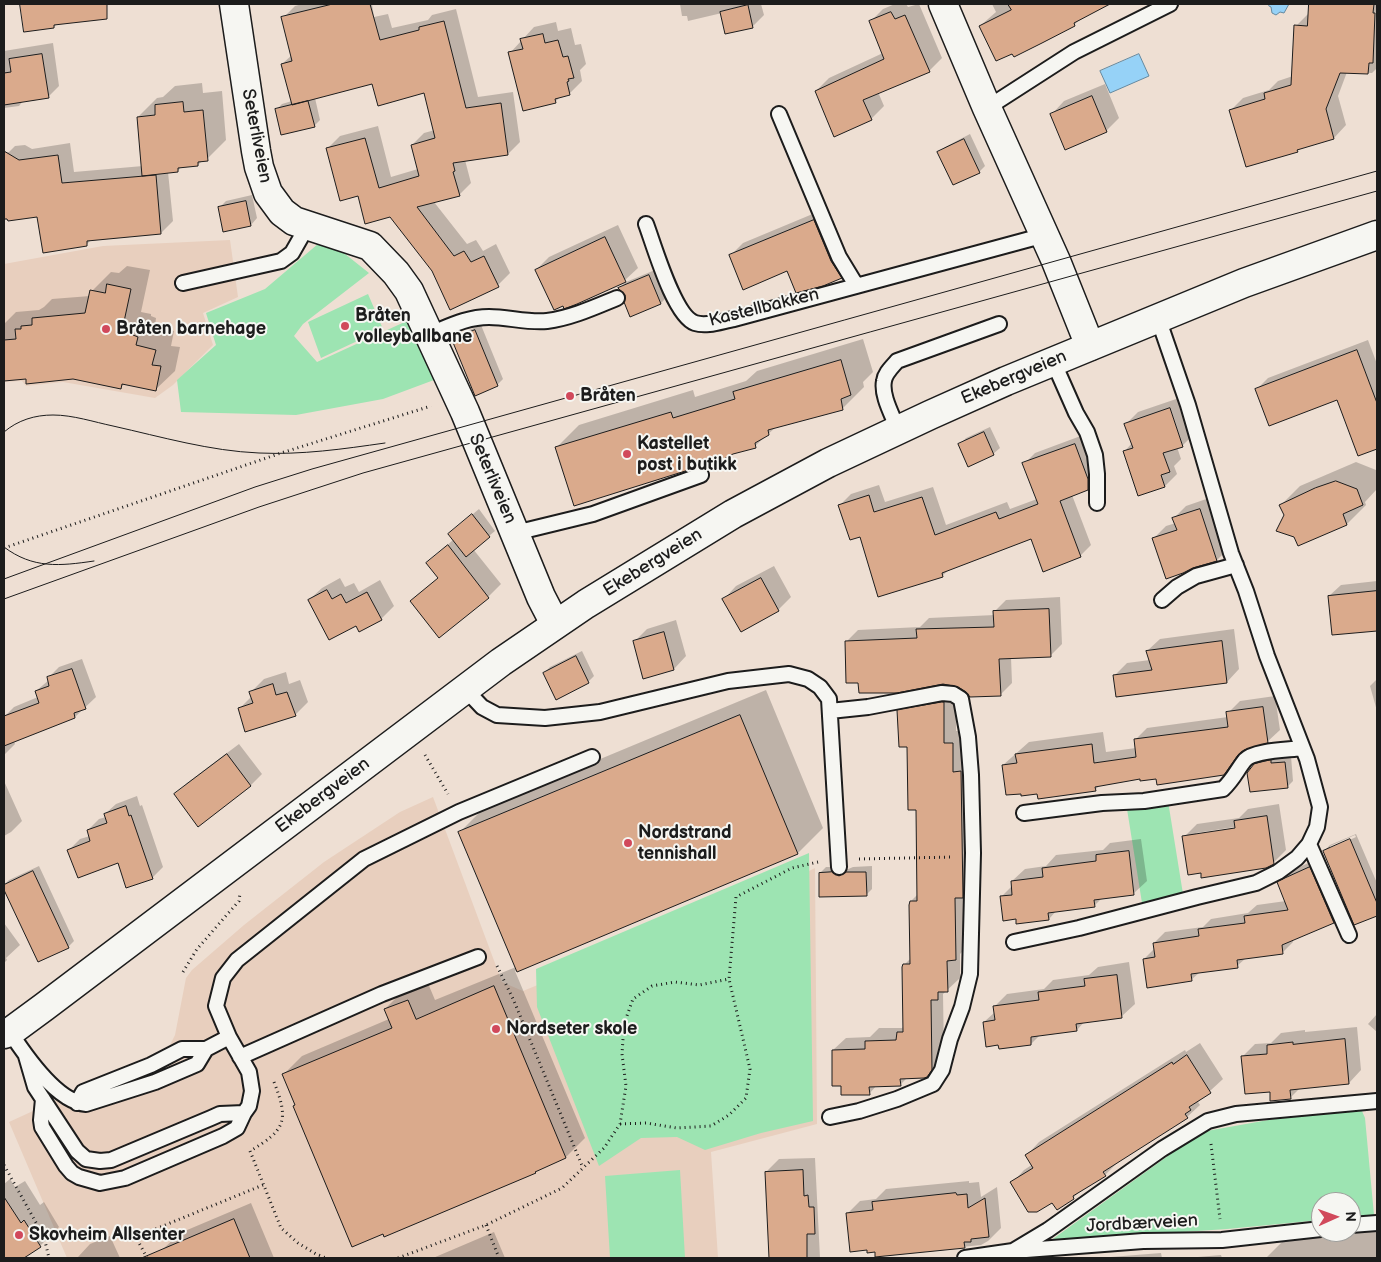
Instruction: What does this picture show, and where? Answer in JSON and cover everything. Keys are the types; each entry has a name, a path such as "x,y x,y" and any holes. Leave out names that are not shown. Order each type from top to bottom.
{"main road":[{"name":"Seterliveien","path":"234,4 259,167 268,193 282,212 294,221 370,246 396,273 409,292 430,334 541,597 555,624"},
{"path":"943,4 987,108 1045,235 1090,346"},
{"name":"Ekebergveien","path":"11,1041 465,689 555,624 733,514 811,472 898,430 1053,361 1290,265 1377,235"}],"lane":[{"path":"987,108 1074,52 1170,4"},
{"path":"779,114 839,256 856,285"},
{"name":"Kastellbakken","path":"646,224 676,301 689,320 696,324 709,324 734,319 1045,235"},
{"path":"182,283 281,261 292,253 308,225"},
{"path":"430,334 474,318 490,317 546,321 580,312 617,298"},
{"path":"1014,942 1079,928 1256,883 1278,872 1298,858 1317,827 1320,807 1308,759 1302,748 1267,656 1236,565 1188,405 1158,318"},
{"path":"898,430 887,401 884,380 888,371 897,361 999,324"},
{"path":"1053,361 1076,413 1087,432 1095,454 1097,503"},
{"path":"515,533 593,514 701,475"},
{"path":"1162,600 1177,587 1196,576 1236,565"},
{"path":"465,689 482,707 497,715 545,718 600,712 728,681 789,674 808,679 820,687 829,699 838,863"},
{"path":"830,711 868,707 942,693 953,694 961,700 968,737 971,775 973,857 970,974 962,1008 950,1039 942,1070 934,1084 926,1088 859,1111 830,1117"},
{"path":"1024,813 1102,803 1144,801 1224,788 1232,780 1246,759 1256,754 1302,748"},
{"path":"43,1099 42,1127 66,1166 79,1178 100,1182 125,1178 223,1136 237,1128 249,1106 252,1092 249,1072 229,1036 216,1006 223,978 237,960 364,860 459,812 592,757"},
{"path":"1308,844 1349,935"},
{"path":"240,1057 382,994 478,958"},
{"path":"77,1103 83,1092 151,1065 182,1049 206,1049 229,1036"},
{"path":"11,1041 43,1099 76,1151 86,1159 111,1160 220,1114 244,1113"},
{"path":"11,1041 57,1089 77,1103 94,1102 197,1064 206,1049"},
{"path":"1013,1250 1048,1230 1162,1149 1208,1121 1236,1114 1376,1099"},
{"path":"1361,1224 1377,1222"},
{"name":"Jordbærveien","path":"965,1258 1013,1250 1143,1241 1222,1240 1311,1230"}],"path":[{"path":"4,548 281,454 458,398"},
{"path":"423,752 459,812"},
{"path":"620,1124 646,1123 677,1128 711,1126 729,1115 746,1098 750,1070 729,979 736,897 792,868 838,863 973,857"},
{"path":"184,972 197,949 239,900 241,895 239,890"},
{"path":"478,958 497,964 583,1168"},
{"path":"398,1258 486,1225 562,1188 604,1148 620,1124 626,1086 622,1054 624,1024 633,999 652,986 675,982 699,985 729,979"},
{"path":"273,1079 282,1103 284,1114 282,1121 272,1136 250,1151 281,1228 298,1243 326,1258"},
{"path":"1208,1121 1222,1240"},
{"path":"4,1164 44,1237 49,1258"},
{"path":"147,1258 136,1237 263,1185"},
{"path":"486,1225 499,1258"}],"shaded area":[{"name":"Bråten barnehage","path":"230,240 238,297 203,313 213,345 173,385 155,398 63,382 26,386 22,381 4,382 4,264 103,246"},
{"name":"Nordseter skole","path":"433,797 502,982 523,991 783,884 815,868 817,1124 711,1152 718,1258 67,1258 9,1122 164,1051 170,1045 175,1035 186,978 192,970 244,925 324,862 400,812"}],"green space":[{"path":"325,238 369,273 303,324 294,336 317,362 409,320 434,380 383,399 296,415 181,412 177,380 216,345 206,313 265,289"},
{"name":"Bråten volleyballbane","path":"368,294 383,329 321,358 308,322"},
{"path":"1168,801 1183,894 1142,903 1127,809"},
{"path":"809,853 813,1121 761,1133 705,1150 677,1137 641,1138 599,1166 537,1007 536,969"},
{"path":"1362,1111 1365,1118 1374,1215 1361,1216 1361,1192 1311,1192 1311,1221 1227,1229 1050,1241 1201,1132 1285,1117"},
{"path":"680,1170 685,1258 610,1258 605,1176"}],"water":[{"path":"1270,4 1289,4 1284,13 1280,12 1276,15 1272,13"},
{"path":"1139,54 1149,76 1110,93 1100,71"}],"building":[{"path":"20,4 107,4 107,19 54,25 54,28 24,32"},
{"path":"333,4 370,4 380,40 419,30 419,27 444,21 466,108 501,103 508,155 453,163 455,171 453,172 460,196 417,207 454,256 464,251 471,262 484,256 499,287 450,310 432,271 390,217 365,224 358,196 340,201 326,148 365,138 379,188 419,176 411,145 435,138 424,93 378,106 372,84 292,105 281,64 292,61 281,17"},
{"path":"1008,4 1110,4 1074,23 1075,26 1014,57 1012,54 996,61 979,26 1011,10"},
{"path":"1309,4 1374,4 1373,63 1369,63 1368,74 1340,73 1326,109 1334,139 1246,167 1229,110 1265,99 1264,93 1291,85 1294,25 1307,26"},
{"path":"748,5 753,28 725,34 720,12"},
{"path":"891,12 895,19 905,15 930,72 863,100 872,120 834,137 815,91 884,59 869,21"},
{"path":"543,34 545,43 558,40 563,57 568,56 574,78 568,79 569,81 567,82 570,95 555,99 556,103 523,111 508,52 523,49 520,39"},
{"path":"42,54 49,98 4,105 4,73 11,72 9,59"},
{"path":"1092,96 1107,132 1065,150 1050,114"},
{"path":"308,101 315,127 281,135 275,109"},
{"path":"183,102 184,112 203,110 208,161 198,162 198,166 178,168 178,172 142,176 137,117 155,115 155,105"},
{"path":"964,139 980,173 953,185 937,152"},
{"path":"4,151 19,160 58,155 62,183 156,175 161,234 87,241 87,246 43,253 37,217 8,221 4,219"},
{"path":"246,201 251,226 223,232 218,207"},
{"path":"814,220 831,261 842,278 823,286 796,293 787,271 743,290 729,255"},
{"path":"605,237 626,282 577,304 564,309 563,306 554,310 535,270"},
{"path":"649,275 661,304 630,317 624,302 625,295 618,288"},
{"path":"107,284 131,289 122,331 133,333 133,335 138,337 136,345 156,350 152,365 161,366 156,391 122,384 121,389 73,379 26,384 26,379 4,381 4,340 16,339 15,329 21,329 21,326 32,325 32,318 85,313 90,290 105,293"},
{"path":"475,330 498,386 475,396 452,340"},
{"path":"1357,350 1377,403 1377,449 1358,456 1337,400 1269,426 1255,389"},
{"path":"841,360 851,395 841,399 843,410 768,430 769,435 755,443 756,448 733,454 718,462 574,506 555,447 671,412 673,418 735,399 733,392"},
{"path":"1170,408 1183,447 1163,453 1170,472 1161,475 1165,487 1138,496 1123,451 1133,448 1124,424"},
{"path":"984,432 994,455 968,467 958,444"},
{"path":"1075,444 1088,479 1088,490 1060,501 1081,557 1043,572 1031,539 942,573 943,577 878,597 860,537 850,540 838,505 869,495 874,512 922,497 935,535 996,512 999,519 1038,504 1022,463"},
{"path":"1336,481 1357,489 1363,505 1343,514 1347,525 1298,546 1294,537 1276,531 1284,515 1279,505 1315,488"},
{"path":"1200,509 1217,561 1166,579 1152,538 1177,530 1172,518"},
{"path":"472,514 490,537 466,557 448,534"},
{"path":"448,545 489,598 439,638 410,601 438,578 426,563"},
{"path":"761,578 779,611 741,632 722,599"},
{"path":"327,590 332,599 341,594 346,603 367,592 382,620 359,632 356,626 329,640 308,600"},
{"path":"1377,591 1377,631 1332,635 1328,596"},
{"path":"1049,609 1051,657 999,659 1001,696 970,697 958,687 943,684 897,693 859,693 858,683 846,683 845,641 917,638 916,629 994,627 993,611"},
{"path":"664,632 674,670 643,679 633,641"},
{"path":"1222,641 1227,683 1116,697 1113,675 1152,670 1146,651"},
{"path":"576,656 589,683 556,700 543,673"},
{"path":"72,669 86,709 74,713 75,718 4,746 4,716 39,703 35,691 49,686 47,677"},
{"path":"273,684 276,695 287,692 296,716 245,732 238,708 253,703 249,692"},
{"path":"944,702 944,743 953,743 953,772 961,771 963,898 955,898 956,960 947,961 948,992 938,992 938,1000 931,1000 932,1070 924,1078 900,1079 901,1086 869,1087 870,1095 841,1095 841,1086 832,1086 832,1050 865,1049 865,1041 896,1040 897,1032 903,1032 902,967 903,964 910,964 909,905 910,901 917,901 916,810 908,810 907,747 899,747 897,710"},
{"path":"1263,707 1268,743 1244,750 1238,755 1224,775 1157,785 1156,779 1140,781 1140,779 1095,787 1096,791 1038,799 1037,794 1006,795 1002,765 1017,763 1015,754 1092,744 1094,763 1136,757 1134,739 1228,727 1226,712"},
{"name":"Nordstrand tennishall","path":"740,715 798,854 517,972 458,832"},
{"path":"227,754 251,786 198,827 174,794"},
{"path":"1271,760 1271,763 1285,762 1288,788 1250,792 1247,773 1254,764"},
{"path":"126,806 129,816 131,815 153,879 126,888 118,863 78,878 67,850 90,841 87,830 107,823 104,814"},
{"path":"1267,816 1274,864 1266,868 1201,878 1201,873 1188,875 1182,836 1235,828 1234,821"},
{"path":"1350,839 1377,903 1377,916 1354,925 1323,851"},
{"path":"1129,851 1134,895 1094,900 1095,907 1048,913 1049,920 1016,924 1016,919 1003,921 1000,896 1012,895 1011,881 1043,877 1042,868 1096,861 1096,855"},
{"path":"1310,867 1334,923 1282,945 1283,954 1237,960 1238,968 1191,974 1192,981 1147,988 1143,959 1155,957 1153,943 1199,936 1198,929 1245,923 1244,916 1288,910 1277,882"},
{"path":"33,871 69,948 38,962 4,890 4,885"},
{"path":"832,872 839,876 846,872 866,872 867,896 819,897 819,873"},
{"path":"1117,975 1122,1018 1076,1024 1077,1031 1031,1037 1031,1045 999,1049 998,1045 986,1047 983,1022 995,1020 993,1006 1039,1000 1038,992 1085,986 1084,979"},
{"path":"494,986 566,1158 536,1173 384,1237 383,1234 352,1247 293,1106 295,1105 282,1074 392,1028 384,1009 408,1000 416,1019"},
{"path":"1345,1039 1349,1084 1290,1090 1291,1099 1270,1101 1270,1092 1245,1094 1241,1056 1267,1054 1267,1045"},
{"path":"1187,1055 1211,1093 1189,1107 1191,1110 1185,1114 1188,1118 1103,1172 1106,1176 1073,1196 1074,1199 1057,1210 1052,1203 1037,1212 1028,1212 1010,1182 1033,1168 1025,1155 1172,1062 1173,1064"},
{"path":"803,1170 804,1196 808,1195 809,1207 814,1207 815,1234 807,1234 807,1258 769,1258 765,1172"},
{"path":"956,1193 957,1195 967,1194 968,1208 985,1198 989,1237 971,1239 971,1242 964,1242 965,1248 875,1257 875,1252 867,1253 867,1250 850,1252 846,1213 873,1210 872,1202"},
{"name":"Skovheim Allsenter","path":"4,1197 21,1223 24,1220 41,1247 24,1258 4,1258"},
{"path":"234,1219 250,1258 142,1258"}],"tram line":[{"path":"4,579 255,487 312,469 1377,171"},
{"path":"4,599 259,507 363,473 1377,191"},
{"path":"4,432 15,424 27,419 61,415 186,443 241,452 307,452 385,443"},
{"path":"4,547 26,559 47,564 58,565 94,561"}],"place":[{"name":"Bråten volleyballbane","path":"345,326"},
{"name":"Bråten barnehage","path":"106,329"},
{"name":"Bråten","path":"570,396"},
{"name":"Kastellet post i butikk","path":"627,454"},
{"name":"Nordstrand tennishall","path":"628,843"},
{"name":"Nordseter skole","path":"496,1029"},
{"name":"Skovheim Allsenter","path":"19,1235"}]}
